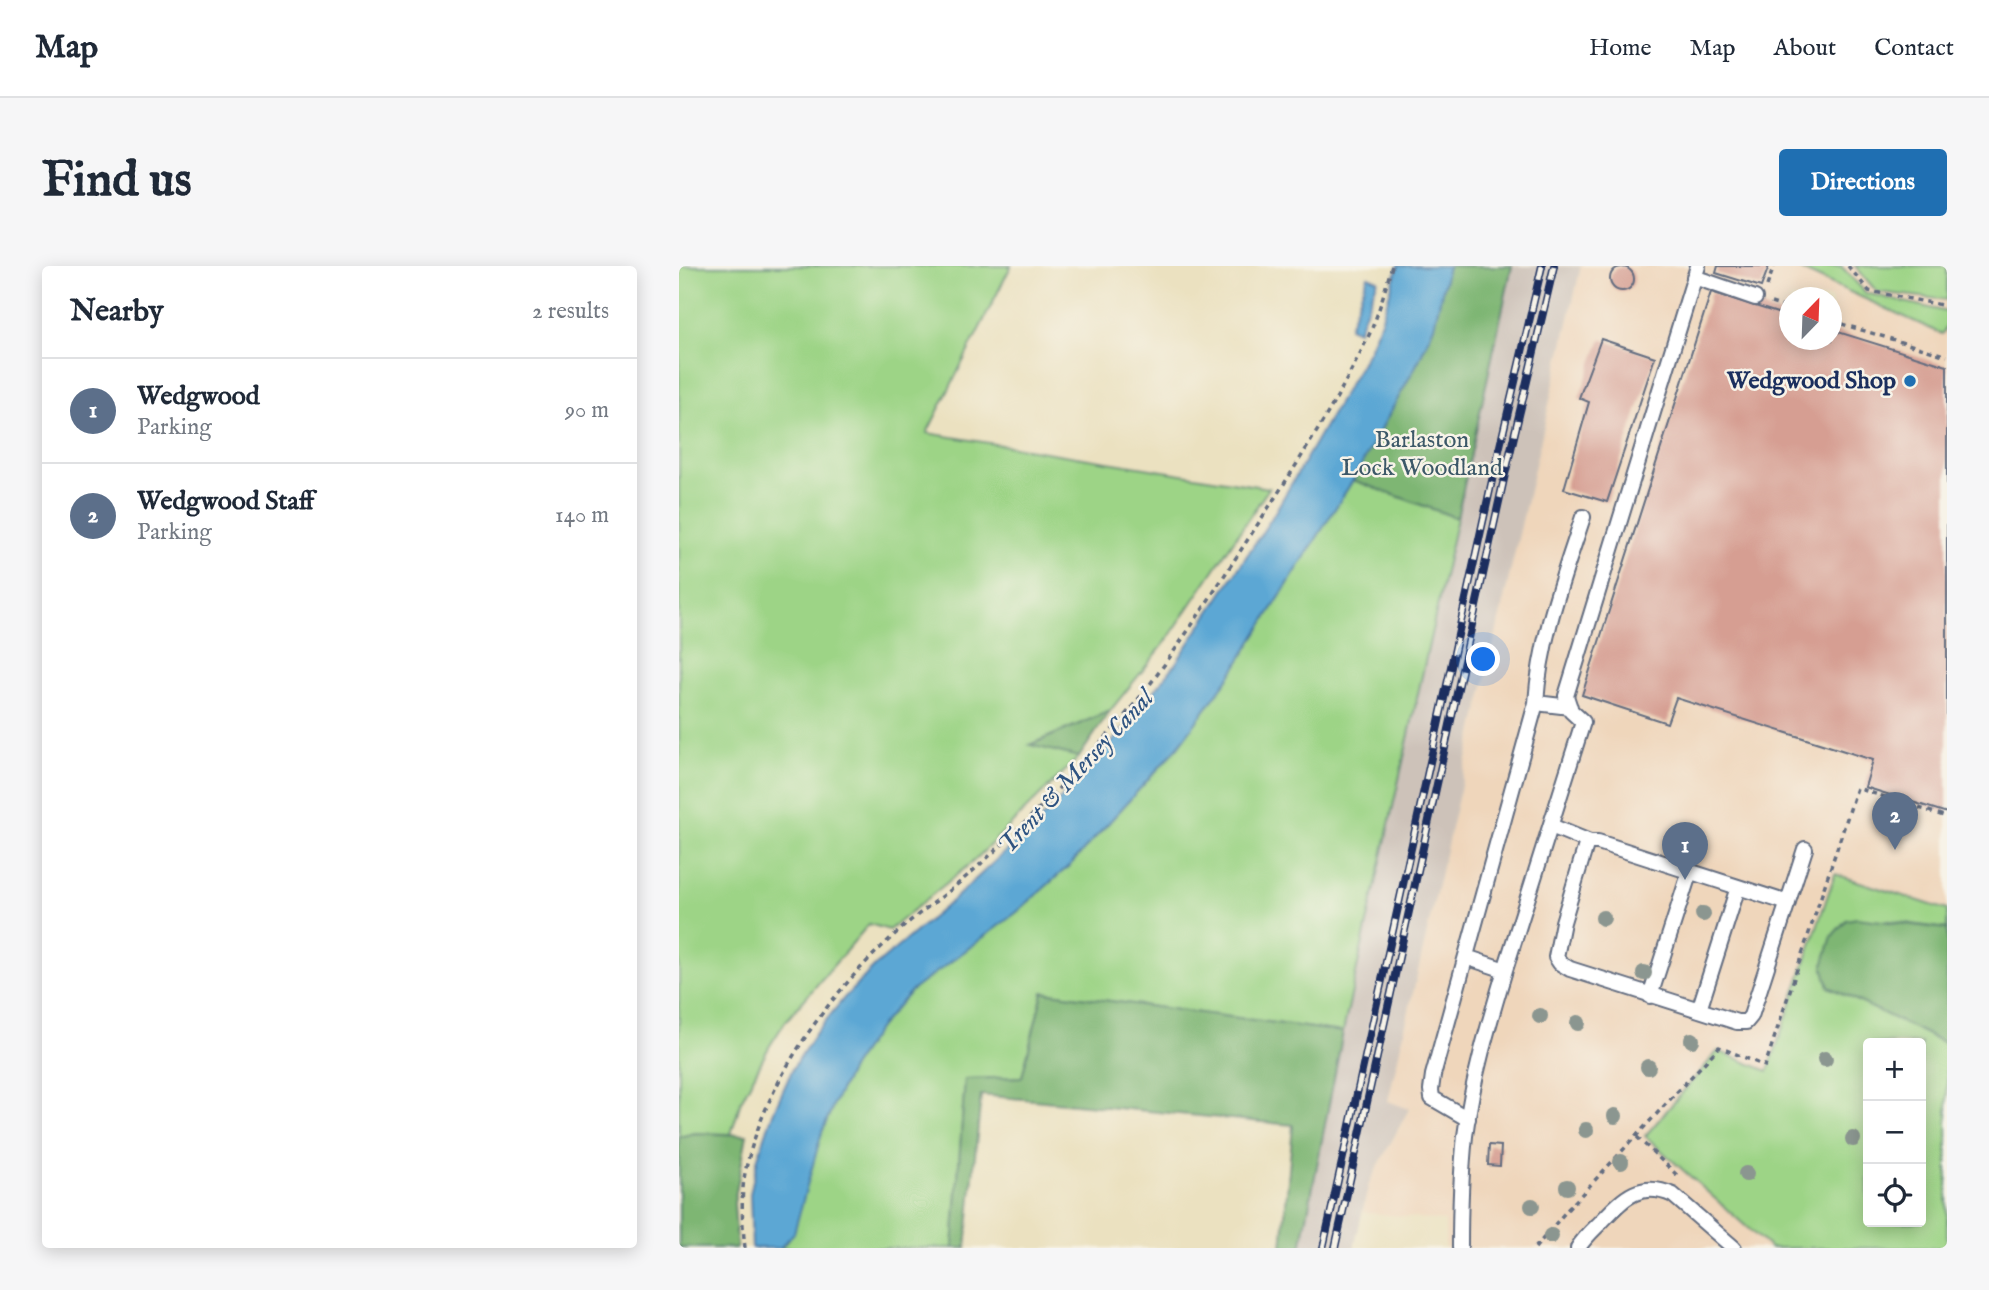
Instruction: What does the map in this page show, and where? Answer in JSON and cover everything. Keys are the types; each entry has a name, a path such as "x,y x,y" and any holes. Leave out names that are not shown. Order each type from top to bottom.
{"lane":[{"path":"1460,1248 1460,1195 1468,1119 1490,1020 1583,722 1571,711 1566,696 1696,271 1759,299"},
{"path":"1468,1119 1432,1098 1431,1090 1536,703 1537,682 1550,622 1583,517"},
{"path":"1536,703 1570,707"},
{"path":"1551,826 1590,842 1598,842 1788,903"},
{"path":"1590,842 1586,845 1563,922 1556,957 1560,963 1570,969 1650,996 1737,1022 1746,1022 1751,1016 1805,849"},
{"path":"1650,996 1690,871"},
{"path":"1699,1010 1738,887"},
{"path":"1466,957 1505,970"},
{"path":"1578,1248 1621,1200 1636,1192 1661,1190 1673,1195 1734,1248"}],"path":[{"path":"745,1248 742,1213 747,1166 763,1115 781,1074 816,1022 861,969 900,929 953,888 1032,816 1114,728 1176,649 1331,407 1370,332 1392,266"},
{"path":"1848,266 1869,291 1947,306"},
{"path":"1759,299 1779,305"},
{"path":"1842,324 1947,356"},
{"path":"1535,1248 1719,1047 1765,1066 1857,788 1947,817"},
{"path":"1637,1137 1680,1179 1673,1195"}],"shaded area":[{"path":"1512,266 1581,266 1388,1101 1409,1109 1369,1183 1354,1248 1301,1248 1343,1032"},
{"path":"1581,266 1947,266 1947,1248 1445,1248 1445,1221 1363,1212 1369,1183 1409,1110 1388,1102"}],"green space":[{"path":"679,266 1011,266 927,433 1269,488 1165,643 1110,711 1031,744 1079,757 976,859 889,930 869,924 785,1022 741,1101 731,1134 695,1133 679,1137"},
{"name":"Barlaston Lock Woodland","path":"1448,266 1512,266 1457,518 1353,480 1419,360 1434,326"},
{"path":"1793,266 1841,266 1866,293 1947,312 1947,326 1942,334"},
{"path":"1855,266 1947,266 1947,300 1877,292"},
{"path":"1353,480 1457,518 1343,1032 1043,992 1022,1077 965,1079 953,1248 780,1248 788,1241 822,1132 834,1103 852,1067 880,1026 910,992 1017,912 1071,864 1177,748 1230,676"},
{"path":"1110,711 1079,757 1030,745"},
{"path":"1835,874 1947,910 1947,929 1885,920 1829,987 1947,1044 1947,1248 1770,1248 1645,1136 1718,1051 1768,1071"},
{"path":"1857,918 1947,929 1947,1044 1829,987 1823,966 1832,936 1846,920"},
{"path":"1043,992 1343,1032 1301,1248 1282,1248 1293,1125 981,1095 966,1248 953,1248 965,1079 1022,1077"},
{"path":"695,1133 747,1135 734,1203 737,1248 679,1248 679,1137"}],"water":[{"path":"1398,266 1448,266 1434,326 1419,360 1353,480 1230,676 1177,748 1071,864 1017,912 910,992 880,1026 852,1067 834,1103 822,1132 794,1233 780,1248 752,1248 750,1194 758,1157 773,1113 793,1068 815,1034 875,966 953,900 1048,812 1088,770 1174,666 1271,519 1369,350"},
{"path":"1368,276 1378,280 1358,331 1349,327"}],"building":[{"path":"1718,266 1769,266 1761,287 1716,273"},
{"path":"1622,267 1633,274 1634,279 1627,290 1622,291 1611,284 1610,279 1617,268"},
{"path":"1711,292 1779,314 1779,350 1842,350 1842,333 1947,366 1947,813 1865,787 1873,760 1676,698 1667,723 1582,695"},
{"path":"1601,339 1655,357 1607,502 1564,489 1589,402 1579,398"},
{"path":"1489,1145 1501,1146 1500,1166 1488,1165"}],"railway":[{"path":"1323,1248 1493,476 1542,266"},
{"path":"1335,1248 1504,479 1554,266"}],"place":[{"name":"Wedgwood Shop","path":"1910,381"},
{"name":"Wedgwood Staff","path":"1895,850"},
{"name":"Wedgwood","path":"1685,880"}],"water label":[{"name":"Trent & Mersey Canal","path":"1076,772"}]}
